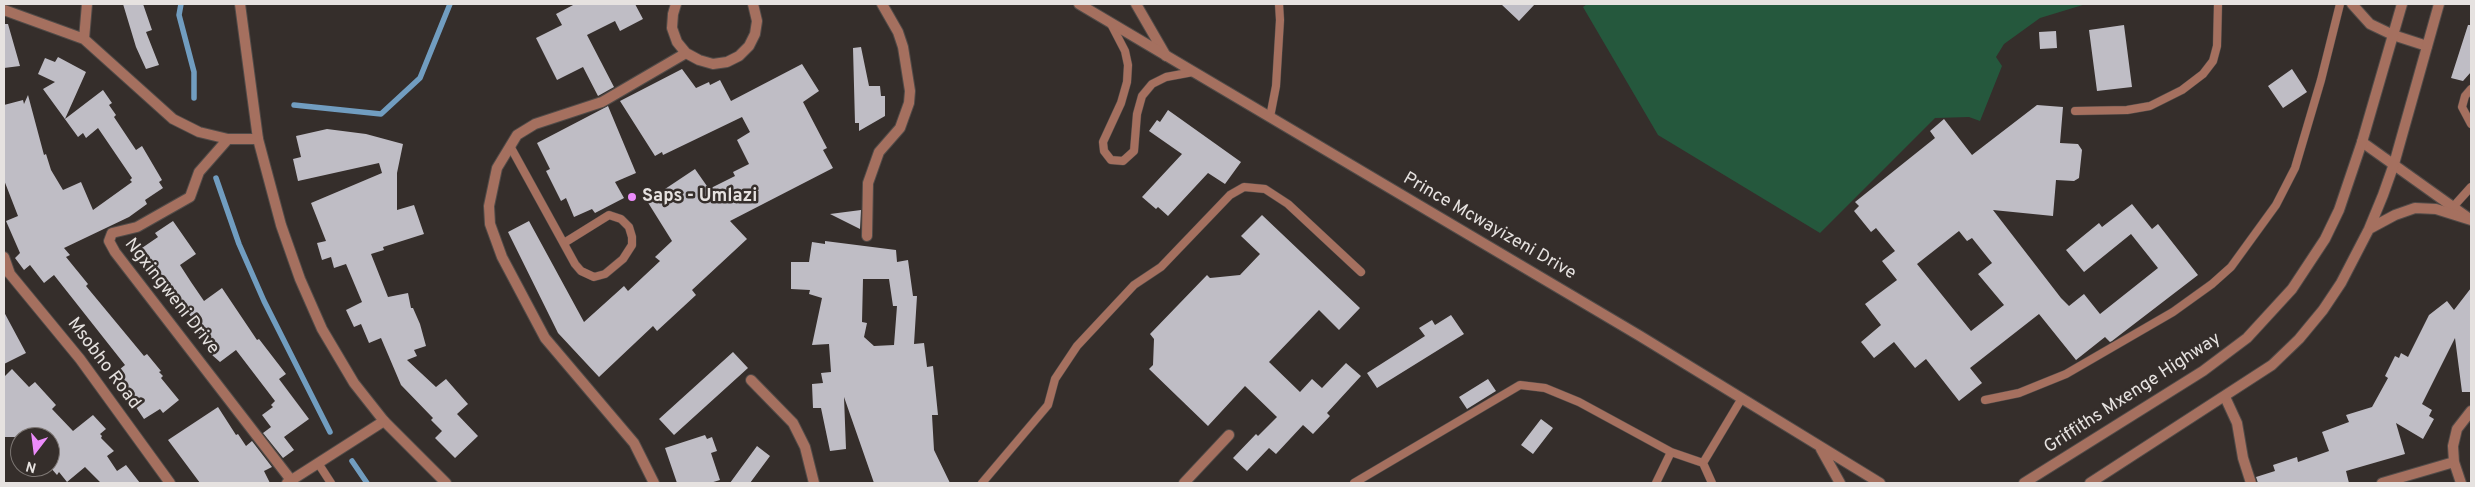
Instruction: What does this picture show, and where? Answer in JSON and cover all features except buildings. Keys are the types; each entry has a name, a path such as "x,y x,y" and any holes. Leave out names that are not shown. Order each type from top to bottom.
{"street":[{"path":"84,40 87,4"},
{"path":"240,4 258,139 281,226 300,279 322,330 354,383 384,421 446,483"},
{"path":"676,4 672,14 672,28 677,42 686,53 698,60 713,64 727,62 739,56 749,46 755,34 757,21 753,4"},
{"path":"867,236 868,183 879,152 900,128 909,103 909,81 903,47 898,32 882,4"},
{"name":"Prince Mcwayizeni Drive","path":"1079,4 1615,320 1880,483"},
{"path":"1136,4 1166,56"},
{"path":"2352,4 2370,24 2393,35 2427,46"},
{"name":"Griffiths Mxenge Highway","path":"2024,483 2204,371 2247,338 2270,316 2292,289 2325,239 2339,210 2362,142 2402,4"},
{"path":"2090,483 2272,365 2299,339 2323,310 2341,282 2369,229 2394,164 2439,4"},
{"path":"4,10 84,40 173,119 199,132 228,139 258,139"},
{"path":"654,483 634,443 545,338 502,257 490,224 489,206 496,168 517,135 535,124 602,102 686,53"},
{"name":"Ngxingweni Drive","path":"228,139 199,172 190,197 137,227 112,233 109,241 289,482"},
{"path":"2362,142 2471,220"},
{"path":"2369,229 2396,215 2415,208 2436,209 2471,220"},
{"path":"4,257 7,272"},
{"name":"Msobho Road","path":"7,272 80,359 170,483"},
{"path":"751,380 793,423 805,447 814,483"},
{"path":"2225,397 2237,423 2243,458 2251,483"},
{"path":"2461,483 2454,462 2453,446 2457,429 2471,410"},
{"path":"289,482 384,421"},
{"path":"1184,483 1229,435"},
{"path":"1820,447 1840,483"},
{"path":"2385,483 2454,462"}],"lane":[{"path":"1270,117 1276,86 1280,20 1278,4"},
{"path":"2075,111 2127,110 2150,106 2182,90 2203,74 2212,62 2217,46 2218,4"},
{"path":"1985,400 2019,393 2066,374 2172,312 2212,284 2231,267 2276,205 2295,168 2321,80 2340,4"},
{"path":"1111,24 1124,50 1128,65 1127,82 1121,102 1103,142 1104,150 1111,160 1123,160 1134,151 1137,114 1142,96 1152,84 1166,77 1193,72"},
{"path":"2471,89 2465,96 2462,107 2471,124"},
{"path":"510,146 564,243 581,271 594,277 605,274 623,260 632,245 632,237 629,226 621,219 609,215 564,243"},
{"path":"982,483 1048,405 1055,379 1083,340 1134,285 1161,267 1230,196 1244,187 1265,190 1288,204 1361,272"},
{"path":"2453,208 2471,188"},
{"path":"1354,483 1520,385 1546,388 1579,402 1671,452 1703,463 1712,483"},
{"path":"1703,463 1742,398"},
{"path":"1656,483 1671,452"},
{"path":"318,463 331,483"}],"green space":[{"path":"1587,4 2086,4 2040,18 2004,44 1996,57 2002,66 1980,121 1969,117 1935,118 1820,233 1658,135 1583,7"}],"waterway":[{"path":"181,4 179,15 194,72 194,98"},
{"path":"294,105 381,114 420,78 450,4"},
{"path":"216,178 239,244 264,301 330,432"},
{"path":"352,461 367,483"}],"place":[{"name":"Saps - Umlazi","path":"632,197"}]}
